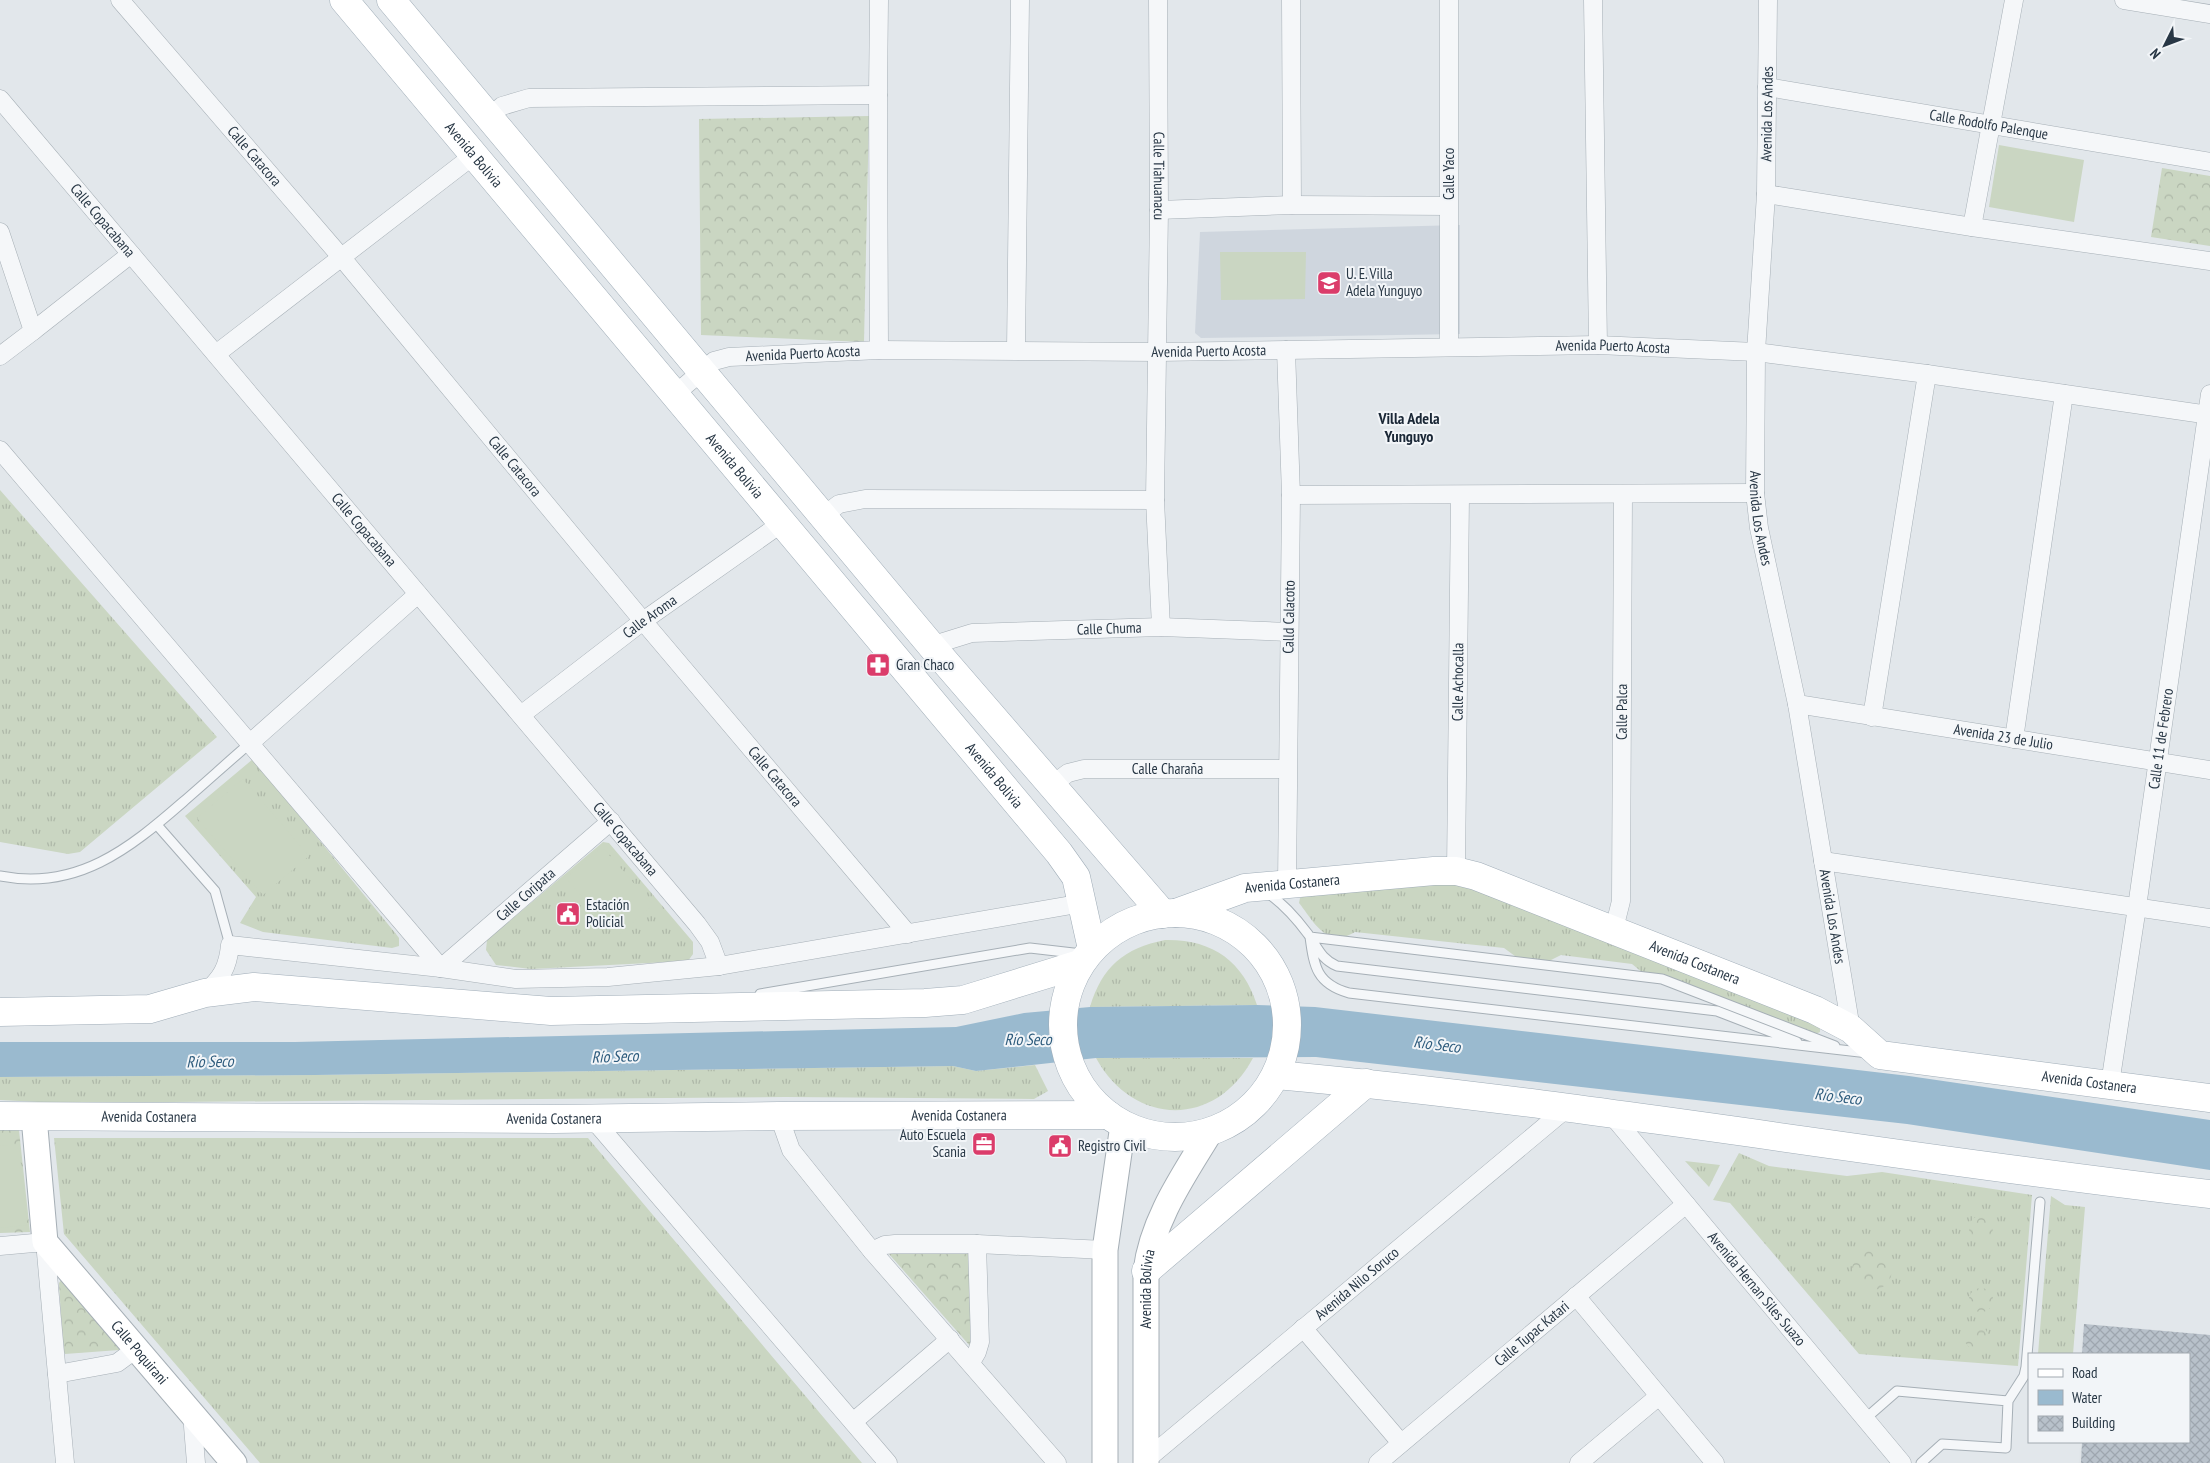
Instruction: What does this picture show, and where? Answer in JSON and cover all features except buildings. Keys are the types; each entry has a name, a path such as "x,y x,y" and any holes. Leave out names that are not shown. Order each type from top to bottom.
{"main road":[{"name":"Avenida Bolivia","path":"344,0 1059,853 1076,877 1083,903 1083,962"},
{"path":"391,0 934,649 1052,785 1169,913"},
{"name":"Avenida Costanera","path":"1169,913 1245,888 1434,870 1456,871 1476,876 1815,1010 1849,1040 1880,1054 2210,1098"},
{"path":"0,1012 150,1009 205,993 254,987 551,1011 948,1002 1027,981 1083,962 1122,926 1139,919 1169,913 1204,917 1230,928 1259,951 1270,966 1284,1001 1287,1020 1286,1038 1279,1066 1366,1083 2210,1194"},
{"path":"1083,962 1063,1016 1066,1054 1082,1088 1108,1114"},
{"name":"Avenida Costanera","path":"0,1116 592,1118 1108,1114 1157,1136 1175,1138 1210,1132 1227,1125 1256,1104 1267,1090 1279,1066"},
{"path":"1146,1271 1366,1083"}],"street":[{"name":"Calle Catacora","path":"120,0 342,258 642,621 908,934"},
{"path":"879,0 880,350"},
{"path":"1016,350 1020,0"},
{"name":"Calle Tiahuanacu","path":"1158,0 1159,210 1155,500 1161,626"},
{"path":"1291,0 1292,205"},
{"name":"Calle Yaco","path":"1449,0 1449,347"},
{"path":"1594,0 1598,345"},
{"name":"Avenida Los Andes","path":"1768,0 1766,194 1756,352 1755,493 1759,528 1797,704 1823,861 1849,1040"},
{"path":"1972,227 2014,0"},
{"path":"2124,0 2210,14"},
{"name":"Calle Rodolfo Palenque","path":"1767,88 2210,162"},
{"path":"489,117 502,106 529,98 878,95"},
{"name":"Calle Copacabana","path":"0,99 697,924 710,942 719,966"},
{"path":"216,354 474,155"},
{"path":"1766,194 1972,227 2210,261"},
{"path":"1159,210 1292,205 1448,206"},
{"path":"0,232 33,331"},
{"path":"0,356 131,254"},
{"name":"Avenida Puerto Acosta","path":"674,395 714,361 730,357 880,350 1158,352 1598,345 1756,352 1927,374 2208,415"},
{"name":"Calld Calacoto","path":"1286,350 1291,496 1287,885"},
{"path":"1872,717 1927,374"},
{"path":"2014,739 2064,394"},
{"name":"Calle 11 de Febrero","path":"2110,1084 2138,907 2210,394"},
{"path":"0,450 441,968"},
{"path":"1291,496 1755,493"},
{"name":"Calle Achocalla","path":"1456,871 1460,494"},
{"name":"Calle Palca","path":"1614,930 1621,901 1623,494"},
{"path":"823,516 838,504 866,499 1155,500"},
{"name":"Calle Aroma","path":"521,715 642,621 782,523"},
{"path":"249,744 418,594"},
{"name":"Calle Chuma","path":"934,649 942,642 972,633 1161,626 1289,632"},
{"name":"Avenida 23 de Julio","path":"1797,704 2210,770"},
{"name":"Calle Charaña","path":"1052,785 1068,773 1084,769 1287,768"},
{"name":"Calle Coripata","path":"441,968 610,821"},
{"path":"1823,861 2210,918"},
{"path":"205,993 218,981 229,961 230,946 441,968 516,979 608,977 719,966 1083,903"},
{"name":"Avenida Nilo Soruco","path":"1146,1462 1567,1108"},
{"path":"1105,1463 1105,1250 1108,1114"},
{"name":"Avenida Hernan Siles Suazo","path":"1610,1114 1902,1463"},
{"path":"780,1116 791,1150 872,1252 971,1362 1057,1463"},
{"path":"34,1117 65,1463"},
{"path":"592,1118 888,1463"},
{"name":"Avenida Bolivia","path":"1146,1462 1146,1271 1148,1255 1158,1225 1210,1132"},
{"name":"Calle Tupac Katari","path":"1378,1463 1686,1204"},
{"path":"0,1246 45,1242"},
{"name":"Calle Poquirani","path":"45,1242 234,1463"},
{"path":"872,1252 885,1245 896,1244 976,1244 1105,1250"},
{"path":"971,1362 980,1342 976,1244"},
{"path":"1576,1296 1715,1463"},
{"path":"1304,1328 1401,1443"},
{"path":"853,1422 950,1339"},
{"path":"57,1374 117,1363 136,1349"},
{"path":"1579,1463 1659,1396"},
{"path":"192,1414 196,1463"}],"lane":[{"path":"0,876 16,879 55,878 99,864 126,849 157,825 249,744"},
{"path":"157,825 215,891 230,946"},
{"path":"1259,887 1286,908 1310,937 1320,955 1337,966 1717,1011 1808,1046"},
{"path":"1310,937 1662,979 1849,1040"},
{"path":"1310,937 1317,972 1338,990 1349,993 1808,1046 1849,1040"},
{"path":"751,996 1030,948 1083,962"},
{"path":"683,1008 741,998"},
{"path":"1921,1463 1942,1444 2006,1448 2008,1400 2024,1376 2026,1367 2040,1202"},
{"path":"1865,1419 1897,1391 2008,1400"}],"shaded area":[{"name":"U. E. Villa Adela Yunguyo","path":"1460,225 1460,334 1201,338 1195,333 1200,232"}],"green space":[{"path":"869,116 864,342 701,335 699,119"},
{"path":"1999,145 2084,160 2074,222 1989,207"},
{"path":"2162,168 2210,176 2210,246 2151,237"},
{"path":"1220,252 1306,252 1305,299 1221,300"},
{"path":"0,490 217,737 80,852 68,854 0,842"},
{"path":"253,759 396,934 399,938 399,946 392,948 263,932 240,923 256,897 185,816"},
{"path":"243,779 309,856 263,895 197,818"},
{"path":"603,842 609,843 693,942 693,954 688,961 531,969 496,965 486,950 487,940"},
{"path":"602,847 653,905 616,937 566,878"},
{"path":"1448,883 1472,888 1820,1026 1820,1032 1816,1034 1643,973 1632,964 1561,955 1547,962 1519,959 1504,948 1355,932 1342,938 1333,937 1321,931 1299,903 1300,898 1304,896"},
{"path":"1165,940 1197,944 1223,956 1243,976 1257,1005 1090,1007 1095,993 1108,970 1126,954 1138,948"},
{"path":"1096,1058 1253,1058 1237,1081 1218,1097 1197,1107 1175,1110 1153,1107 1131,1097 1112,1081"},
{"path":"1035,1065 1048,1091 1034,1099 785,1097 58,1103 0,1100 0,1077 315,1075 953,1066 976,1071"},
{"path":"0,1130 19,1130 30,1232 0,1233"},
{"path":"54,1138 588,1138 862,1463 260,1463 64,1234"},
{"path":"19,1144 27,1225 0,1228 0,1146"},
{"path":"1739,1153 1769,1166 1847,1176 1882,1172 2032,1195 2018,1366 1859,1354 1730,1203 1713,1200"},
{"path":"1685,1161 1720,1165 1709,1187"},
{"path":"2051,1196 2065,1205 2085,1207 2073,1353 2038,1353"},
{"path":"1981,1216 1986,1217 1992,1223 1992,1233 1986,1239 1981,1240 1976,1239 1970,1233 1969,1228 1970,1223 1976,1217"},
{"path":"1872,1250 1886,1256 1892,1270 1886,1284 1872,1290 1858,1284 1852,1270 1858,1256"},
{"path":"889,1254 972,1254 970,1346"},
{"path":"62,1279 121,1347 119,1350 65,1354 63,1350 59,1283"},
{"path":"1981,1288 1986,1289 1992,1295 1992,1305 1986,1311 1981,1312 1976,1311 1970,1305 1969,1300 1970,1295 1976,1289"},
{"path":"1976,1325 1981,1326 1987,1332 1987,1342 1981,1348 1976,1349 1971,1348 1965,1342 1964,1337 1965,1332 1971,1326"}],"water":[{"name":"Río Seco","path":"1257,1005 1315,1007 1909,1076 2210,1120 2210,1170 1907,1124 1316,1057 1096,1058 976,1071 953,1066 315,1075 0,1077 0,1042 295,1042 956,1027 1024,1013 1090,1007"}],"place":[{"name":"U. E. Villa Adela Yunguyo","path":"1329,283"},
{"name":"Gran Chaco","path":"878,665"},
{"name":"Estación Policial","path":"568,914"},
{"name":"Auto Escuela Scania","path":"984,1144"},
{"name":"Registro Civil","path":"1060,1146"}],"district":[{"name":"Villa Adela Yunguyo","path":"1409,427"}]}
